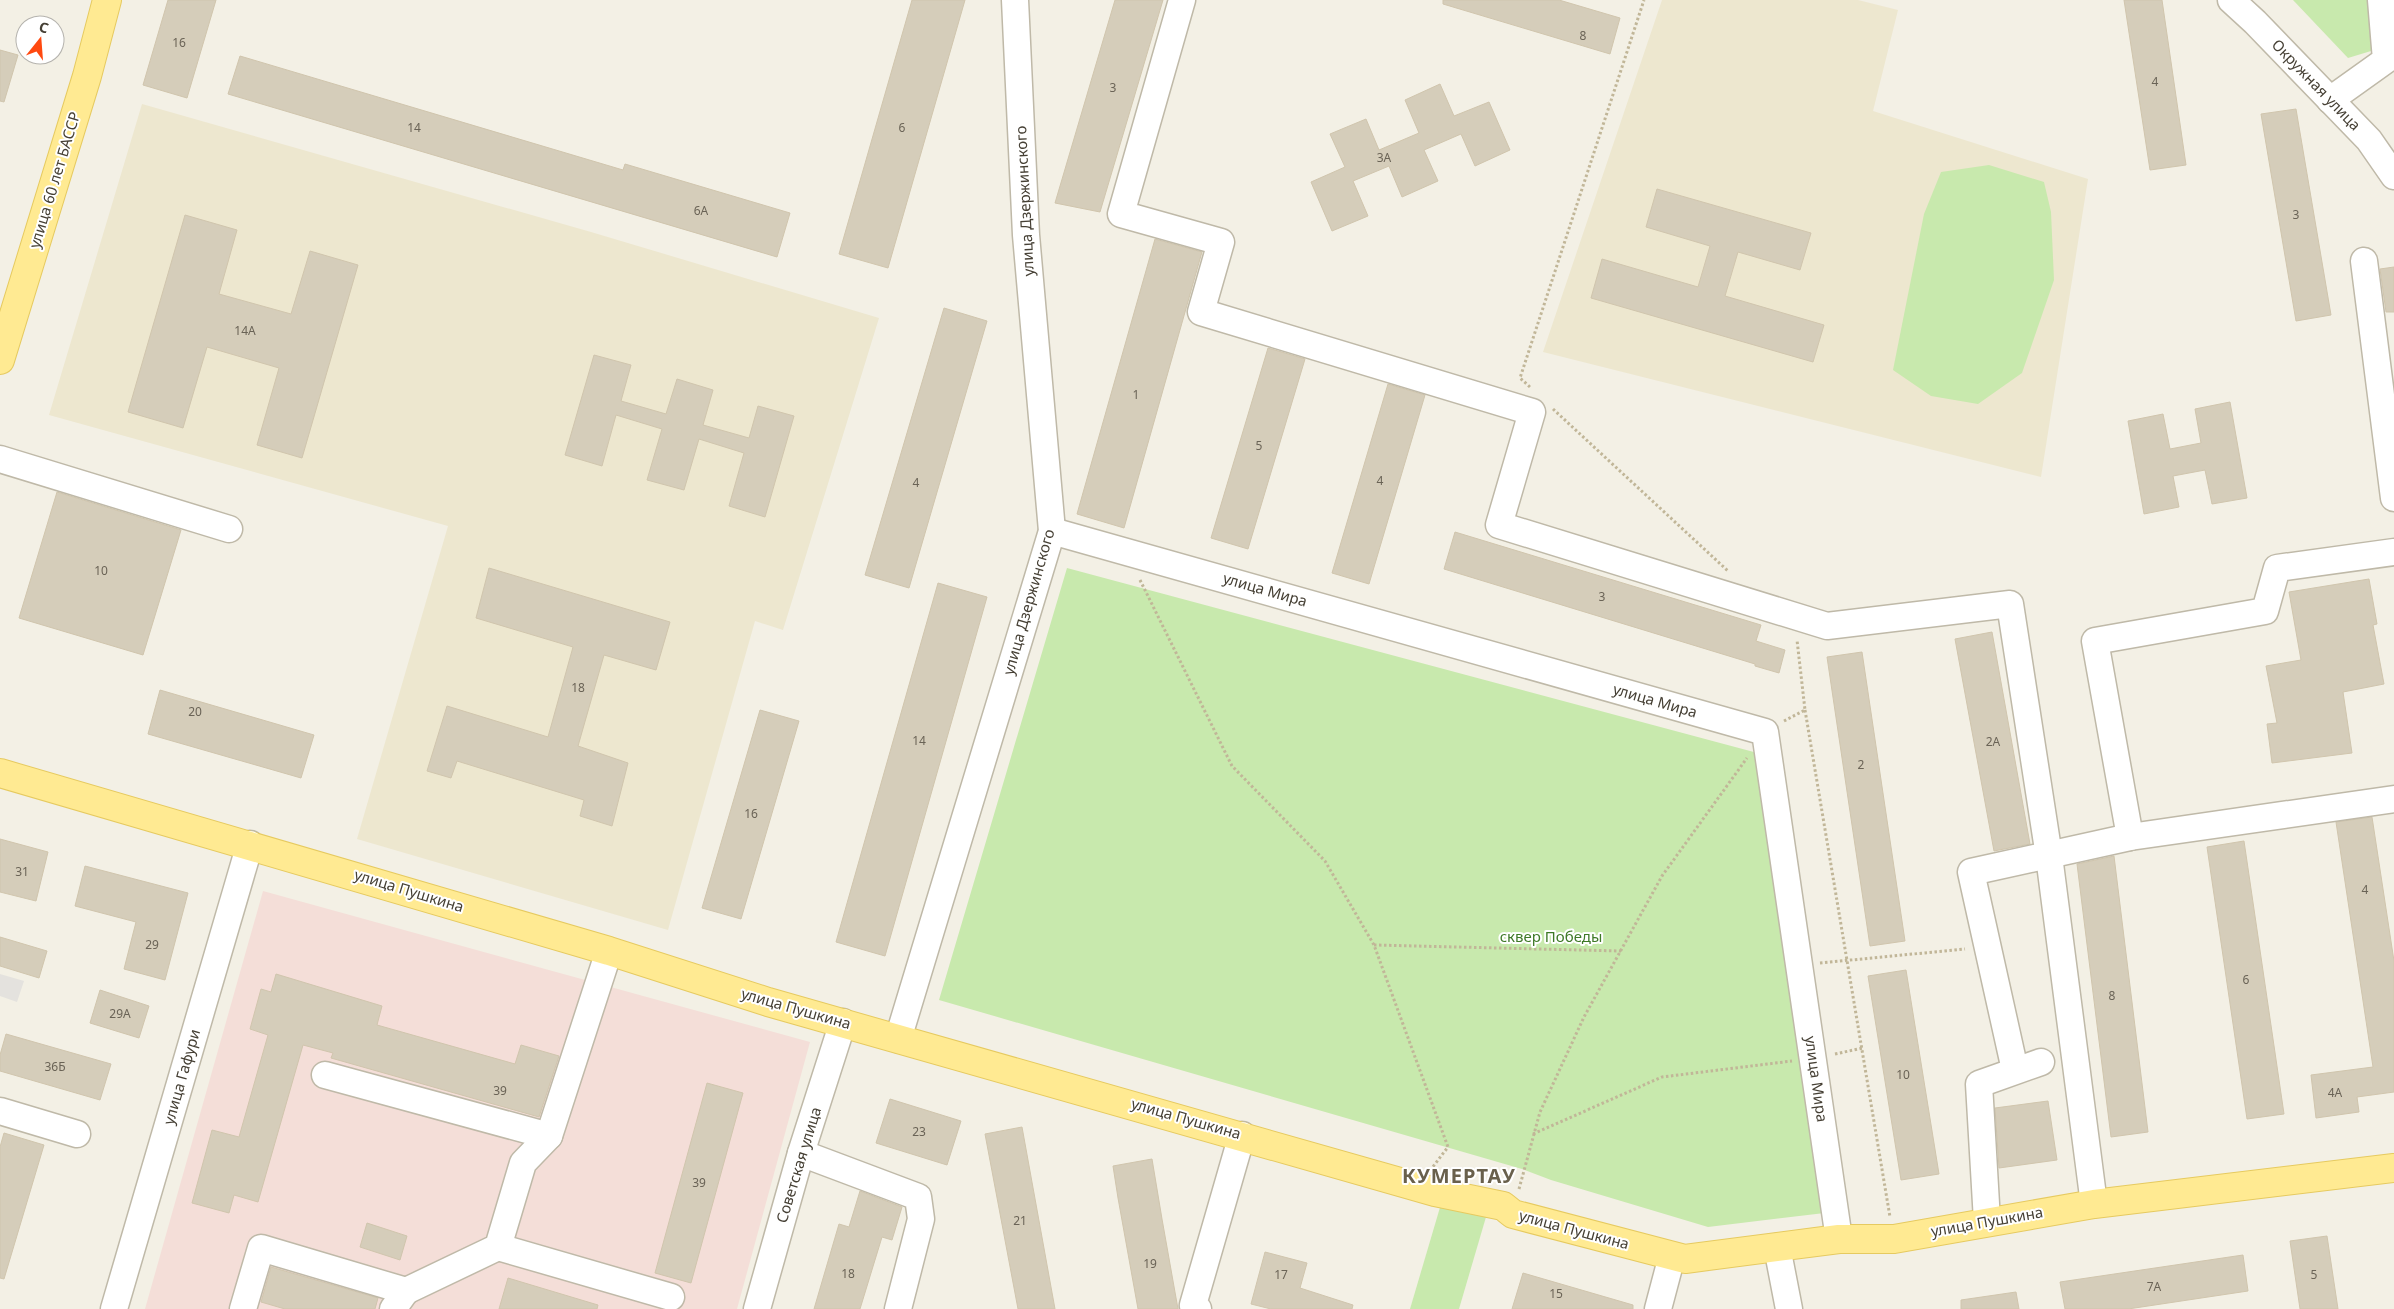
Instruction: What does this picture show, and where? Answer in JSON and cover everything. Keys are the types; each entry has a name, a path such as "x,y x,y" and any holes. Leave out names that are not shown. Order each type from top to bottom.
{"main road":[{"name":"улица 60 лет БАССР","path":"1,354 87,76 107,0"},
{"name":"улица Пушкина","path":"0,773 250,844 609,951 768,1002 1242,1135 1435,1192 1502,1206 1513,1214 1685,1259 1839,1239 1894,1239 1987,1221 2094,1204 2394,1168"}],"street":[{"name":"улица Дзержинского","path":"898,1039 1052,531 1026,235 1015,0"},
{"path":"1182,0 1121,214 1221,242 1201,312 1532,412 1499,524 1827,626 2010,604 2049,856 2094,1204"},
{"name":"Окружная улица","path":"2231,0 2255,22 2369,140 2394,176"},
{"path":"2330,100 2386,60 2381,0"},
{"path":"2364,261 2374,355 2394,484 2394,498"},
{"path":"0,459 229,529"},
{"name":"улица Мира","path":"1052,531 1126,550 1765,732 1839,1239"},
{"path":"2130,837 2095,641 2265,612 2277,568 2394,552"},
{"path":"2014,1070 1971,872 2130,837 2394,798"},
{"name":"улица Гафури","path":"114,1309 250,844"},
{"path":"243,1309 261,1248 399,1300 498,1246 523,1164 548,1136 609,951"},
{"name":"Советская улица","path":"757,1309 801,1153 843,1022"},
{"path":"1987,1221 1979,1084 2041,1062"},
{"path":"325,1075 548,1136"},
{"path":"0,1111 77,1134"},
{"path":"1198,1309 1193,1305 1242,1135"},
{"path":"801,1153 918,1197 921,1219 898,1309"},
{"path":"498,1246 671,1297"},
{"path":"1777,1247 1789,1309"},
{"path":"1658,1309 1672,1256"}],"path":[{"path":"1534,391 1520,378 1644,0"},
{"path":"1549,405 1731,574"},
{"path":"1126,550 1232,766 1325,861 1374,944 1448,1147 1419,1186"},
{"path":"1796,634 1805,710 1894,1239"},
{"path":"1513,1214 1540,1112 1584,1017 1662,876 1765,732 1805,710"},
{"path":"1374,944 1621,951"},
{"path":"1799,965 1987,947"},
{"path":"1533,1134 1662,1077 1813,1058 1863,1048"}],"shaded area":[{"path":"1662,0 1858,0 1898,10 1873,111 2088,179 2041,477 1543,352"},
{"path":"142,104 591,232 879,318 783,630 755,621 668,930 357,839 448,526 49,415"},
{"path":"263,891 810,1042 737,1309 145,1309"},
{"path":"0,974 24,981 17,1002 0,996"}],"green space":[{"path":"2293,0 2394,0 2394,44 2348,58"},
{"path":"1989,165 2044,182 2051,212 2054,280 2022,373 1978,404 1931,396 1893,370 1924,214 1941,172"},
{"name":"сквер Победы","path":"1067,568 1765,755 1833,1212 1708,1227 1551,1180 1522,1169 939,1000"},
{"path":"1441,1204 1486,1217 1459,1309 1410,1309"}],"building":[{"path":"168,0 216,0 187,98 143,85"},
{"path":"912,0 965,0 888,268 839,254"},
{"path":"1115,0 1163,0 1100,212 1055,203"},
{"path":"1443,0 1559,0 1620,18 1610,54 1443,4"},
{"path":"2124,0 2162,0 2186,165 2150,170"},
{"path":"0,50 15,54 15,65 4,102 0,101"},
{"path":"240,56 623,170 625,164 790,213 777,257 228,94"},
{"path":"1440,84 1454,116 1489,102 1510,150 1475,166 1461,134 1424,150 1438,181 1402,197 1389,166 1353,181 1368,216 1332,231 1311,182 1345,167 1330,134 1366,119 1379,150 1419,133 1405,100"},
{"path":"2296,109 2331,315 2296,321 2261,114"},
{"path":"1657,189 1811,233 1800,270 1738,252 1725,296 1824,325 1813,362 1591,298 1602,259 1698,287 1710,246 1646,227"},
{"path":"185,215 237,230 219,294 291,314 310,251 358,265 302,458 257,445 279,368 207,347 183,428 128,412"},
{"path":"1155,239 1202,252 1124,528 1077,514"},
{"path":"2394,267 2394,312 2386,312 2380,269"},
{"path":"944,308 987,321 909,588 865,575"},
{"path":"1268,348 1305,359 1248,549 1211,538"},
{"path":"594,355 631,365 621,401 666,414 677,379 713,390 703,425 749,438 758,406 794,416 765,517 729,506 744,453 699,439 684,490 647,480 662,429 616,415 602,466 565,455"},
{"path":"1388,384 1425,395 1369,584 1332,573"},
{"path":"2230,402 2247,498 2212,504 2205,470 2173,476 2179,507 2144,514 2128,421 2163,414 2170,449 2201,443 2195,409"},
{"path":"57,492 181,530 143,655 19,618"},
{"path":"1455,532 1761,625 1756,641 1785,650 1779,673 1444,569"},
{"path":"489,568 670,622 656,670 604,655 578,746 628,763 612,826 580,816 584,800 457,761 451,778 427,771 447,706 548,737 573,647 476,618"},
{"path":"2369,579 2377,624 2373,625 2384,684 2343,692 2352,753 2272,763 2267,724 2277,723 2266,666 2301,660 2289,592"},
{"path":"938,583 987,597 885,956 836,942"},
{"path":"1992,632 2030,844 1994,851 1955,639"},
{"path":"1862,652 1905,941 1870,946 1827,657"},
{"path":"160,690 314,735 301,778 148,734"},
{"path":"760,710 799,721 741,919 702,908"},
{"path":"2372,817 2394,961 2394,1092 2357,1097 2359,1112 2316,1118 2311,1075 2373,1067 2336,822"},
{"path":"0,839 48,852 36,901 0,892"},
{"path":"2244,841 2284,1114 2247,1119 2207,847"},
{"path":"2114,856 2148,1132 2111,1137 2077,864"},
{"path":"85,866 188,893 165,980 124,969 136,922 75,906"},
{"path":"0,937 47,951 39,978 0,966"},
{"path":"1906,970 1939,1174 1901,1180 1868,976"},
{"path":"276,974 382,1006 377,1025 515,1064 521,1045 559,1056 539,1117 331,1058 333,1053 303,1045 258,1202 234,1195 229,1213 192,1203 212,1130 239,1137 268,1035 250,1029 261,989 271,992"},
{"path":"100,990 149,1006 139,1038 90,1023"},
{"path":"6,1034 111,1064 100,1100 0,1071 0,1055"},
{"path":"707,1083 743,1093 691,1283 655,1273"},
{"path":"890,1099 961,1121 947,1165 876,1143"},
{"path":"2048,1101 2057,1160 1999,1168 1995,1108"},
{"path":"1022,1127 1055,1309 1018,1309 985,1134"},
{"path":"4,1133 44,1145 4,1279 0,1278 0,1147"},
{"path":"1152,1159 1178,1309 1138,1309 1118,1198 1113,1166"},
{"path":"860,1191 902,1207 892,1240 882,1237 860,1309 814,1309 839,1224 849,1227"},
{"path":"367,1223 407,1236 400,1260 360,1247"},
{"path":"2327,1236 2338,1309 2300,1309 2290,1241"},
{"path":"1265,1252 1307,1263 1300,1288 1353,1305 1352,1309 1271,1309 1251,1304"},
{"path":"2243,1255 2248,1291 2128,1309 2065,1309 2060,1282"},
{"path":"271,1267 378,1298 375,1309 285,1309 261,1302"},
{"path":"1523,1273 1633,1305 1633,1309 1512,1309"},
{"path":"508,1278 598,1305 597,1309 499,1309"},
{"path":"2016,1292 2019,1309 1961,1309 1961,1300"}],"district":[{"name":"КУМЕРТАУ","path":"1459,1176"}]}
